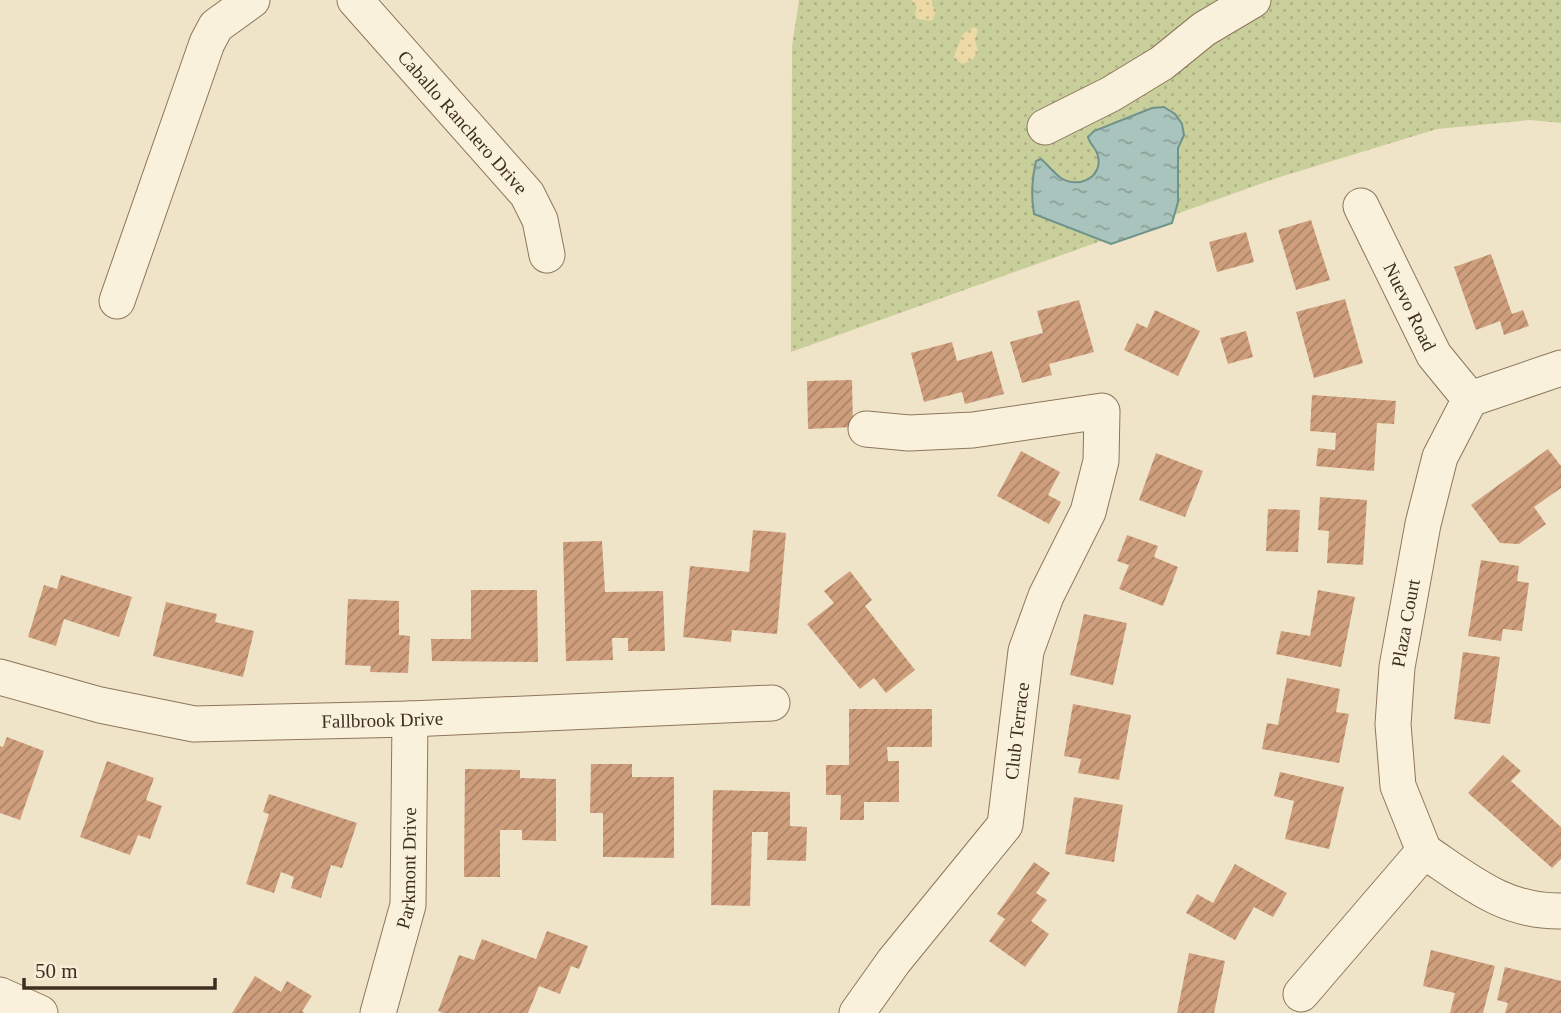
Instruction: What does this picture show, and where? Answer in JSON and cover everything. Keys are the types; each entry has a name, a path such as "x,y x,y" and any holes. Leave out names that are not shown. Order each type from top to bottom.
{"street":[{"path":"117,300 207,43 216,26 252,0"},
{"name":"Caballo Ranchero Drive","path":"349,0 547,255 540,220 527,194 355,0"},
{"path":"1045,127 1142,75 1205,29 1252,0"},
{"name":"Nuevo Road","path":"1361,206 1434,355 1470,399"},
{"path":"1470,399 1561,368"},
{"name":"Plaza Court","path":"1424,851 1398,786 1393,724 1397,667 1423,524 1440,457 1470,399"},
{"name":"Club Terrace","path":"857,1013 894,961 1006,825 1026,651 1046,596 1088,512 1101,461 1102,411 972,430 909,433 866,429"},
{"name":"Fallbrook Drive","path":"0,677 100,705 194,724 410,719 772,703"},
{"name":"Parkmont Drive","path":"377,1013 408,905 410,719"},
{"path":"1301,994 1424,851 1494,898 1539,912 1561,911"},
{"path":"0,995 40,1013"}],"green space":[{"path":"799,0 1561,0 1561,123 1530,120 1437,129 1280,177 791,352 792,46"}],"sand":[{"path":"911,0 932,0 936,12 932,21 917,19 917,7"},
{"path":"974,27 978,30 975,40 978,51 972,60 962,64 954,58 955,53 963,34"}],"water":[{"path":"1164,107 1175,114 1182,124 1184,135 1178,148 1178,202 1172,223 1111,244 1034,214 1032,188 1036,161 1041,159 1058,176 1068,181 1081,182 1093,176 1099,164 1088,137 1094,131 1152,108"}],"building":[{"path":"1311,220 1330,280 1296,290 1278,230"},
{"path":"1246,232 1254,262 1217,272 1209,242"},
{"path":"1491,254 1512,314 1523,310 1529,326 1504,335 1500,321 1476,330 1454,267"},
{"path":"1345,299 1363,363 1314,378 1296,312"},
{"path":"1079,300 1094,352 1049,364 1052,375 1022,383 1010,342 1043,333 1037,311"},
{"path":"1155,310 1200,331 1178,376 1124,350 1137,323 1147,328"},
{"path":"1246,331 1253,357 1228,364 1220,338"},
{"path":"952,342 957,361 992,351 1004,394 965,404 962,392 924,402 911,353"},
{"path":"852,380 853,427 808,429 807,381"},
{"path":"1312,395 1396,401 1394,424 1377,423 1374,471 1316,466 1318,448 1335,450 1336,433 1310,431"},
{"path":"1548,449 1561,466 1561,488 1534,507 1546,524 1519,544 1500,543 1471,505"},
{"path":"1021,451 1060,472 1048,495 1061,502 1049,524 997,496"},
{"path":"1156,453 1203,471 1185,517 1139,500"},
{"path":"1320,497 1367,500 1363,565 1327,563 1329,531 1318,530"},
{"path":"1268,509 1300,510 1298,552 1266,551"},
{"path":"753,530 786,533 777,634 732,630 731,642 683,637 690,566 749,572"},
{"path":"1127,535 1158,546 1154,557 1178,567 1163,606 1119,589 1129,565 1117,561"},
{"path":"602,541 605,592 663,591 665,651 628,651 628,638 612,638 613,660 566,661 563,542"},
{"path":"1481,560 1519,566 1517,581 1529,583 1522,631 1503,629 1501,641 1468,636"},
{"path":"850,571 872,600 865,606 915,670 886,693 874,678 860,689 807,624 834,603 824,591"},
{"path":"61,575 132,597 119,637 64,619 56,646 28,637 44,585 57,589"},
{"path":"471,590 537,590 538,662 432,661 431,639 471,639"},
{"path":"1318,590 1355,597 1341,667 1276,654 1281,631 1310,636"},
{"path":"348,599 399,601 399,635 410,636 408,673 370,672 371,666 345,665"},
{"path":"166,602 217,614 215,622 254,631 243,677 153,656"},
{"path":"1084,614 1127,623 1113,685 1070,675"},
{"path":"1463,652 1500,657 1490,724 1454,719"},
{"path":"1287,678 1340,689 1336,712 1349,714 1339,763 1262,749 1267,723 1278,725"},
{"path":"1073,704 1131,715 1119,780 1078,773 1081,759 1064,756"},
{"path":"849,709 932,709 932,747 887,747 888,761 899,761 899,802 864,802 864,820 840,820 841,795 826,795 826,765 849,765"},
{"path":"7,737 44,751 20,820 0,813 0,746 3,747"},
{"path":"1503,755 1521,771 1511,781 1561,827 1561,859 1552,868 1468,793"},
{"path":"107,761 154,778 146,800 162,806 150,839 138,835 130,855 80,837"},
{"path":"591,764 632,764 632,777 674,777 674,858 603,857 603,813 590,813"},
{"path":"465,769 520,770 520,778 556,779 556,841 522,840 522,830 500,830 500,877 464,877"},
{"path":"1280,772 1344,787 1329,849 1285,839 1294,801 1274,796"},
{"path":"713,790 790,792 790,826 807,827 806,861 767,860 768,832 752,832 750,906 711,905"},
{"path":"269,794 357,823 342,868 331,865 321,898 291,888 294,877 281,872 274,893 246,884 269,814 263,812"},
{"path":"1074,797 1123,805 1114,862 1065,854"},
{"path":"1034,862 1050,873 1036,893 1047,900 1031,921 1049,934 1025,967 989,941 1005,919 997,914"},
{"path":"1235,864 1287,893 1273,917 1254,907 1235,940 1186,913 1197,894 1213,903"},
{"path":"547,931 588,946 579,969 571,966 560,994 539,986 528,1013 438,1011 459,955 474,960 482,939 536,959"},
{"path":"1431,950 1495,966 1483,1013 1450,1013 1455,993 1423,986"},
{"path":"1189,953 1225,961 1214,1013 1177,1013"},
{"path":"1505,967 1561,981 1561,1013 1505,1013 1508,1003 1497,1000"},
{"path":"255,976 281,992 287,981 312,996 302,1011 305,1013 232,1013"}]}
